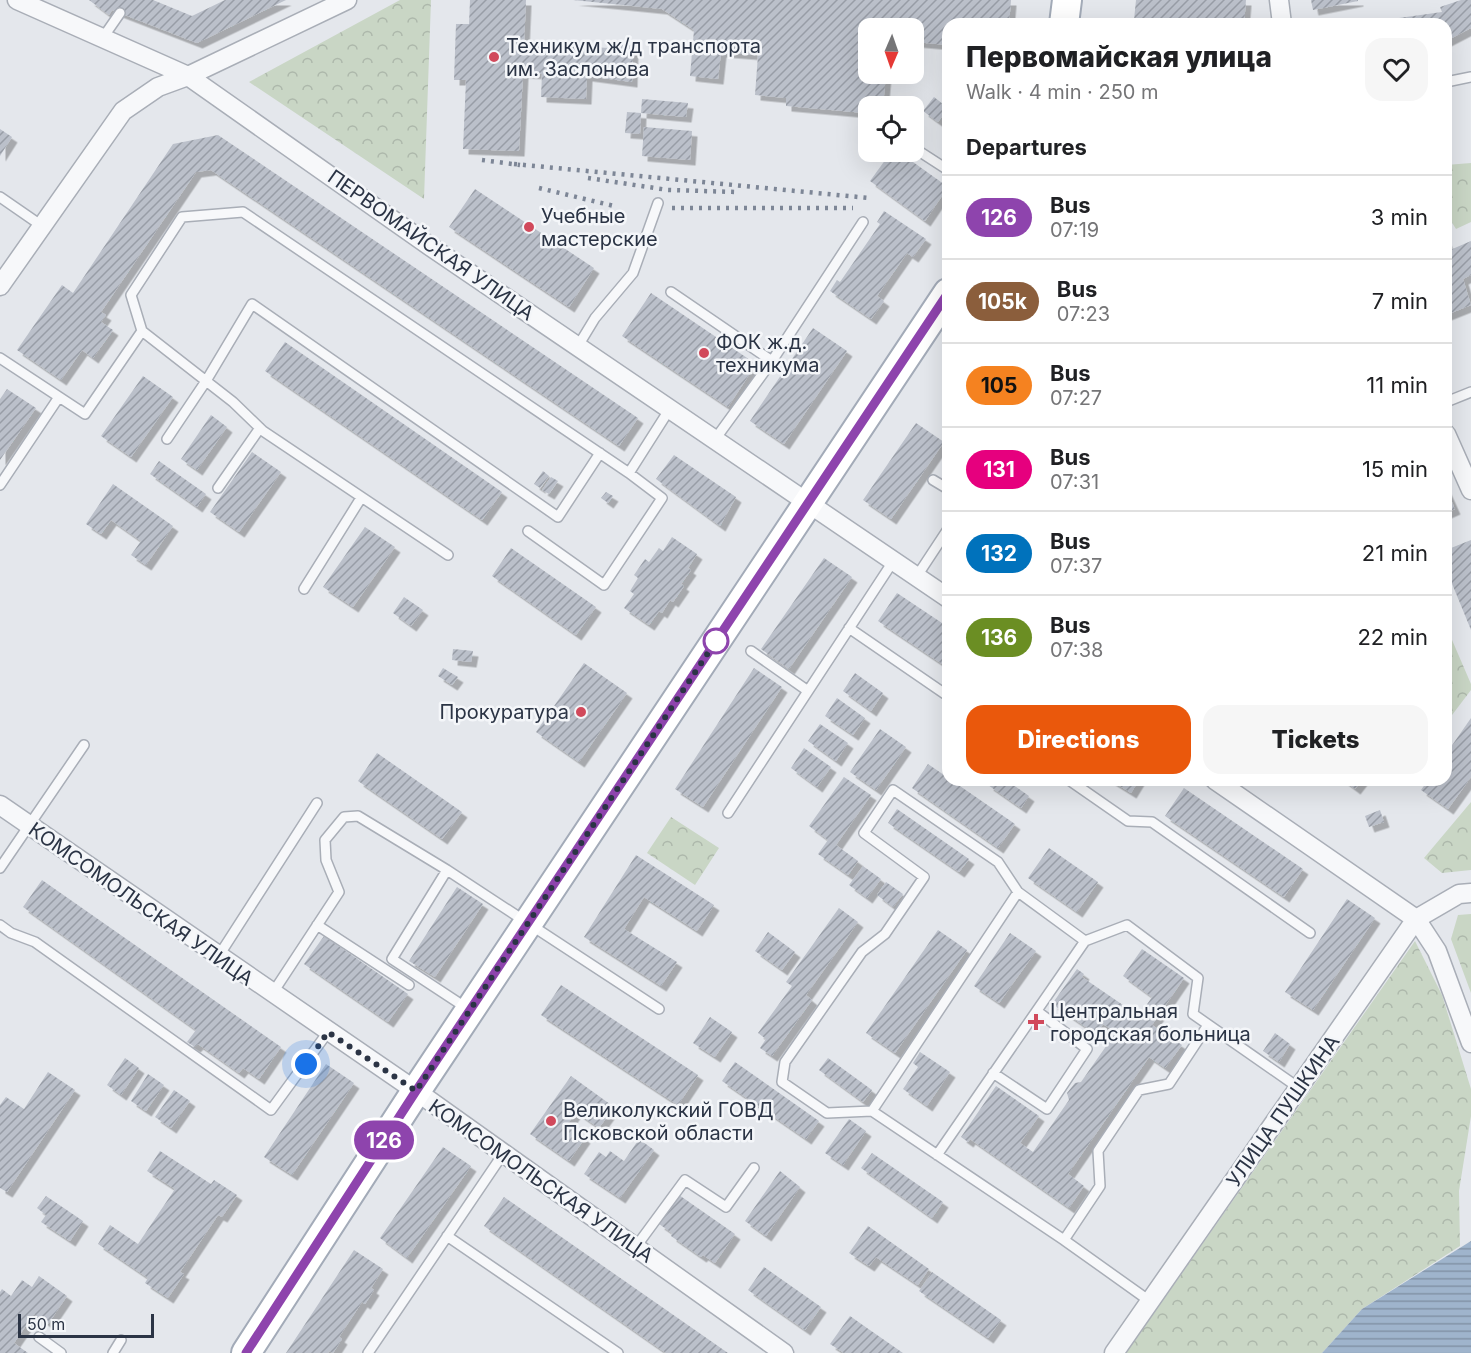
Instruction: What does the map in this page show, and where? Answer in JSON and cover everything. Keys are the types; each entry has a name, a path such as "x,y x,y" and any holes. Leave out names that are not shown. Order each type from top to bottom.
{"main road":[{"path":"1065,18 1067,0"},
{"path":"246,1353 416,1091 942,302"}],"street":[{"name":"ПЕРВОМАЙСКАЯ УЛИЦА","path":"18,0 188,76 578,346 717,438 942,594"},
{"path":"0,286 123,111 158,87 188,76 347,0"},
{"path":"1278,0 1281,18"},
{"path":"1452,447 1471,490"},
{"path":"1224,786 1416,919 1437,951 1471,1043"},
{"name":"КОМСОМОЛЬСКАЯ УЛИЦА","path":"0,806 416,1091 784,1353"},
{"name":"УЛИЦА ПУШКИНА","path":"1114,1353 1416,919 1459,894 1471,893"}],"lane":[{"path":"102,39 120,13"},
{"path":"1452,81 1471,76"},
{"path":"924,154 942,166"},
{"path":"0,197 42,226"},
{"path":"578,346 596,318 633,273 658,203"},
{"path":"448,555 260,428 206,381 142,331 131,296 182,217 243,212 600,453 662,498 604,585 528,531"},
{"path":"717,438 772,361 863,222"},
{"path":"671,292 772,361"},
{"path":"167,439 206,381 252,304 558,517 600,453"},
{"path":"0,358 85,414 142,331"},
{"path":"1452,400 1471,392"},
{"path":"0,485 59,397"},
{"path":"629,473 671,407"},
{"path":"218,488 260,428"},
{"path":"933,480 942,485"},
{"path":"304,589 361,498"},
{"path":"917,576 942,538"},
{"path":"728,813 894,560"},
{"path":"849,628 942,692"},
{"path":"751,651 808,691"},
{"path":"0,868 27,825 48,800 84,745"},
{"path":"1078,786 1128,821 1152,822 1310,933"},
{"path":"1085,941 1018,892 998,862 893,790 864,833 924,877 885,934 862,952 785,1062 782,1082 827,1113 872,1111 1064,1240 1151,1302"},
{"path":"218,957 317,803"},
{"path":"272,994 339,892 326,860 325,840 344,817 358,816 447,870 659,1009"},
{"path":"447,870 392,959 470,1011"},
{"path":"872,1111 1018,892"},
{"path":"0,925 12,933 35,942 272,1110 328,1032"},
{"path":"317,925 409,985"},
{"path":"937,1155 1085,941 1127,926 1198,978 1193,1014 1299,1088"},
{"path":"993,1073 1047,1108 1087,1049 1036,1011"},
{"path":"1064,1240 1100,1186 1098,1151 1139,1090 1169,1084 1208,1025"},
{"path":"368,1353 502,1154"},
{"path":"635,1248 685,1180 726,1207 754,1168"},
{"path":"447,1236 618,1353"},
{"path":"39,1338 61,1353"},
{"path":"113,1353 121,1340"}],"green space":[{"path":"400,0 431,0 424,199 249,82"},
{"path":"1471,163 1471,222 1456,229 1452,223 1452,165"},
{"path":"1452,640 1471,684 1471,690 1452,715"},
{"path":"1471,802 1471,870 1442,873 1424,858"},
{"path":"671,817 719,848 695,885 647,853"},
{"path":"1471,914 1471,993 1451,939 1458,915"},
{"path":"1415,941 1442,995 1471,1089 1471,1116 1459,1191 1460,1246 1362,1309 1322,1353 1126,1353"}],"water":[{"path":"1471,1241 1471,1353 1322,1353 1362,1309"}],"building":[{"path":"89,0 153,0 192,16 225,0 286,0 197,43 112,10 109,15"},
{"path":"470,0 526,0 524,44 610,48 610,44 633,45 632,82 587,76 586,99 541,97 542,74 523,73 519,151 463,149 466,80 454,80 456,24 469,24"},
{"path":"573,0 1011,0 1010,18 942,18 942,44 924,43 924,18 858,18 858,84 885,84 884,96 858,96 858,112 786,106 786,98 755,95 758,55 721,52 718,79 690,76 694,30 662,9"},
{"path":"1136,0 1246,0 1244,18 1134,18"},
{"path":"1311,0 1358,0 1358,1 1313,10"},
{"path":"1461,0 1471,0 1471,28 1452,38 1452,18 1399,18 1442,12 1440,7"},
{"path":"934,97 942,103 942,116 938,122 924,112"},
{"path":"642,99 688,103 686,117 641,113"},
{"path":"627,112 641,113 640,134 625,133"},
{"path":"644,127 692,131 690,160 642,156"},
{"path":"0,129 12,137 0,156"},
{"path":"218,135 638,418 619,446 211,170 196,172 101,312 106,315 101,322 113,330 93,358 82,350 61,380 17,350 62,285 73,293 173,144"},
{"path":"884,162 913,162 942,183 942,196 925,221 870,181"},
{"path":"475,189 594,268 569,307 449,227"},
{"path":"884,211 926,239 913,257 907,253 877,296 884,301 871,319 830,291 837,280 840,282 880,224 877,222"},
{"path":"1471,241 1471,275 1463,279 1471,305 1452,313 1452,249"},
{"path":"651,293 756,364 728,407 622,336"},
{"path":"813,328 847,351 784,444 750,421"},
{"path":"285,342 502,492 482,520 265,371"},
{"path":"143,376 173,397 131,457 101,436"},
{"path":"7,389 36,408 0,460 0,399"},
{"path":"211,415 227,427 197,470 181,459"},
{"path":"916,423 942,441 942,445 891,519 863,500"},
{"path":"252,452 281,472 239,532 210,512"},
{"path":"674,455 736,497 720,526 656,479"},
{"path":"159,461 206,494 197,507 150,474"},
{"path":"543,471 549,476 540,488 534,484"},
{"path":"551,477 558,481 549,494 542,490"},
{"path":"113,484 173,526 146,565 131,555 141,541 111,520 101,534 86,524"},
{"path":"606,492 613,496 608,503 601,498"},
{"path":"365,527 395,547 353,607 323,587"},
{"path":"672,537 697,554 688,568 691,570 681,584 684,586 673,602 670,600 662,613 659,611 649,625 624,608 634,594 630,591 638,578 634,575 645,559 649,562 659,548 663,551"},
{"path":"1471,540 1471,630 1452,584 1452,548"},
{"path":"511,548 596,607 576,635 492,576"},
{"path":"824,558 852,577 789,669 761,649"},
{"path":"897,593 942,623 942,664 878,621"},
{"path":"404,597 423,610 411,626 393,613"},
{"path":"453,649 473,651 471,662 452,660"},
{"name":"Прокуратура","path":"584,663 627,693 579,762 536,732"},
{"path":"443,668 458,677 452,685 438,676"},
{"path":"754,668 782,687 703,807 675,789"},
{"path":"855,673 883,693 871,711 843,691"},
{"path":"837,698 865,718 853,735 825,716"},
{"path":"1471,718 1471,777 1448,809 1421,790 1424,786 1452,786 1452,745"},
{"path":"820,724 848,743 836,761 808,741"},
{"path":"880,729 906,747 876,790 850,772"},
{"path":"804,748 831,767 817,787 791,768"},
{"path":"377,753 462,812 442,839 358,781"},
{"path":"928,764 942,774 942,786 960,786 1015,824 998,848 912,788"},
{"path":"844,777 871,795 836,845 858,861 848,875 818,854 828,840 809,826"},
{"path":"989,786 1015,786 1029,796 1021,808"},
{"path":"1120,786 1135,786 1131,793"},
{"path":"1184,788 1303,869 1284,897 1165,816"},
{"path":"897,809 969,859 959,872 888,823"},
{"path":"1380,810 1384,822 1369,827 1365,816"},
{"path":"1049,848 1098,882 1077,912 1028,878"},
{"path":"636,855 714,905 697,931 644,897 624,929 677,962 661,986 584,937"},
{"path":"863,866 881,879 867,898 849,885"},
{"path":"42,880 281,1047 259,1079 243,1068 239,1073 198,1044 195,1047 187,1042 196,1030 23,907"},
{"path":"886,882 903,894 893,907 877,895"},
{"path":"457,887 483,904 435,977 409,961"},
{"path":"1347,899 1375,918 1313,1010 1285,992"},
{"path":"839,908 858,922 806,995 812,1000 772,1056 760,1048 766,1039 758,1033 792,986 786,982"},
{"path":"938,930 967,950 895,1053 866,1033"},
{"path":"768,932 795,952 782,970 755,951"},
{"path":"1010,933 1036,951 999,1003 974,986"},
{"path":"324,936 408,994 388,1022 304,964"},
{"path":"1142,949 1184,978 1152,1025 1182,1045 1165,1068 1149,1057 1068,1174 1084,1186 1069,1208 970,1139 968,1142 961,1137 996,1086 1039,1116 1020,1143 1033,1152 1069,1100 1067,1093 1075,1083 1081,1082 1116,1032 1103,1024 1096,1034 1052,1004 1077,969 1084,974 1082,977 1139,1016 1152,997 1123,976"},
{"path":"561,985 698,1075 678,1105 541,1015"},
{"path":"710,1017 732,1032 715,1057 693,1043"},
{"path":"1275,1033 1290,1044 1279,1062 1263,1051"},
{"path":"920,1052 950,1072 927,1106 903,1089 918,1067 913,1063"},
{"path":"125,1058 139,1068 121,1095 107,1085"},
{"path":"828,1058 872,1090 863,1102 819,1070"},
{"path":"735,1062 819,1121 806,1139 722,1081"},
{"path":"326,1064 354,1083 292,1175 264,1157"},
{"path":"48,1072 75,1090 7,1192 0,1188 0,1105 6,1097 24,1109"},
{"path":"148,1074 164,1085 146,1111 131,1101"},
{"path":"571,1076 614,1107 599,1128 576,1112 567,1125 585,1138 569,1161 530,1134"},
{"path":"174,1090 190,1101 171,1128 155,1117"},
{"path":"849,1119 866,1131 843,1165 825,1153"},
{"path":"639,1139 654,1150 620,1198 584,1174 599,1152 606,1157 610,1151 624,1161"},
{"path":"443,1147 471,1166 407,1258 380,1238"},
{"path":"160,1151 211,1184 214,1180 237,1195 222,1217 218,1215 180,1272 184,1274 168,1298 145,1283 148,1278 98,1244 110,1225 138,1244 175,1189 147,1171"},
{"path":"872,1153 943,1202 932,1218 861,1168"},
{"path":"780,1171 800,1187 766,1236 745,1221"},
{"path":"679,1195 735,1234 715,1263 703,1255 701,1257 671,1236 672,1233 659,1224"},
{"path":"46,1196 83,1221 70,1241 41,1222 46,1215 37,1208"},
{"path":"504,1197 728,1353 666,1353 484,1226"},
{"path":"868,1226 929,1269 918,1285 876,1257 869,1266 849,1253"},
{"path":"354,1250 383,1269 371,1288 374,1290 365,1304 362,1302 339,1337 342,1339 333,1353 329,1351 328,1353 286,1353"},
{"path":"764,1267 821,1307 805,1330 748,1290"},
{"path":"932,1272 1001,1320 988,1338 919,1291"},
{"path":"39,1276 67,1296 48,1324 34,1314 14,1343 28,1353 0,1353 0,1292 2,1289 11,1296 22,1280 32,1287"},
{"path":"850,1316 903,1353 844,1353 830,1344"}],"railway":[{"path":"482,160 520,165"},
{"path":"514,164 869,198"},
{"path":"588,178 668,190 737,192"},
{"path":"539,188 614,206"},
{"path":"672,208 853,208"}],"bus line":[{"name":"126","path":"246,1353 416,1091 942,302"}],"place":[{"name":"Техникум ж/д транспорта им. Заслонова","path":"494,57"},
{"name":"Учебные мастерские","path":"529,227"},
{"name":"ФОК ж.д. техникума","path":"704,353"},
{"name":"Прокуратура","path":"581,712"},
{"name":"Центральная городская больница","path":"1036,1022"},
{"name":"Великолукский ГОВД Псковской области","path":"551,1121"}],"route":[{"path":"306,1064 328,1032 416,1091 716,641"}]}
